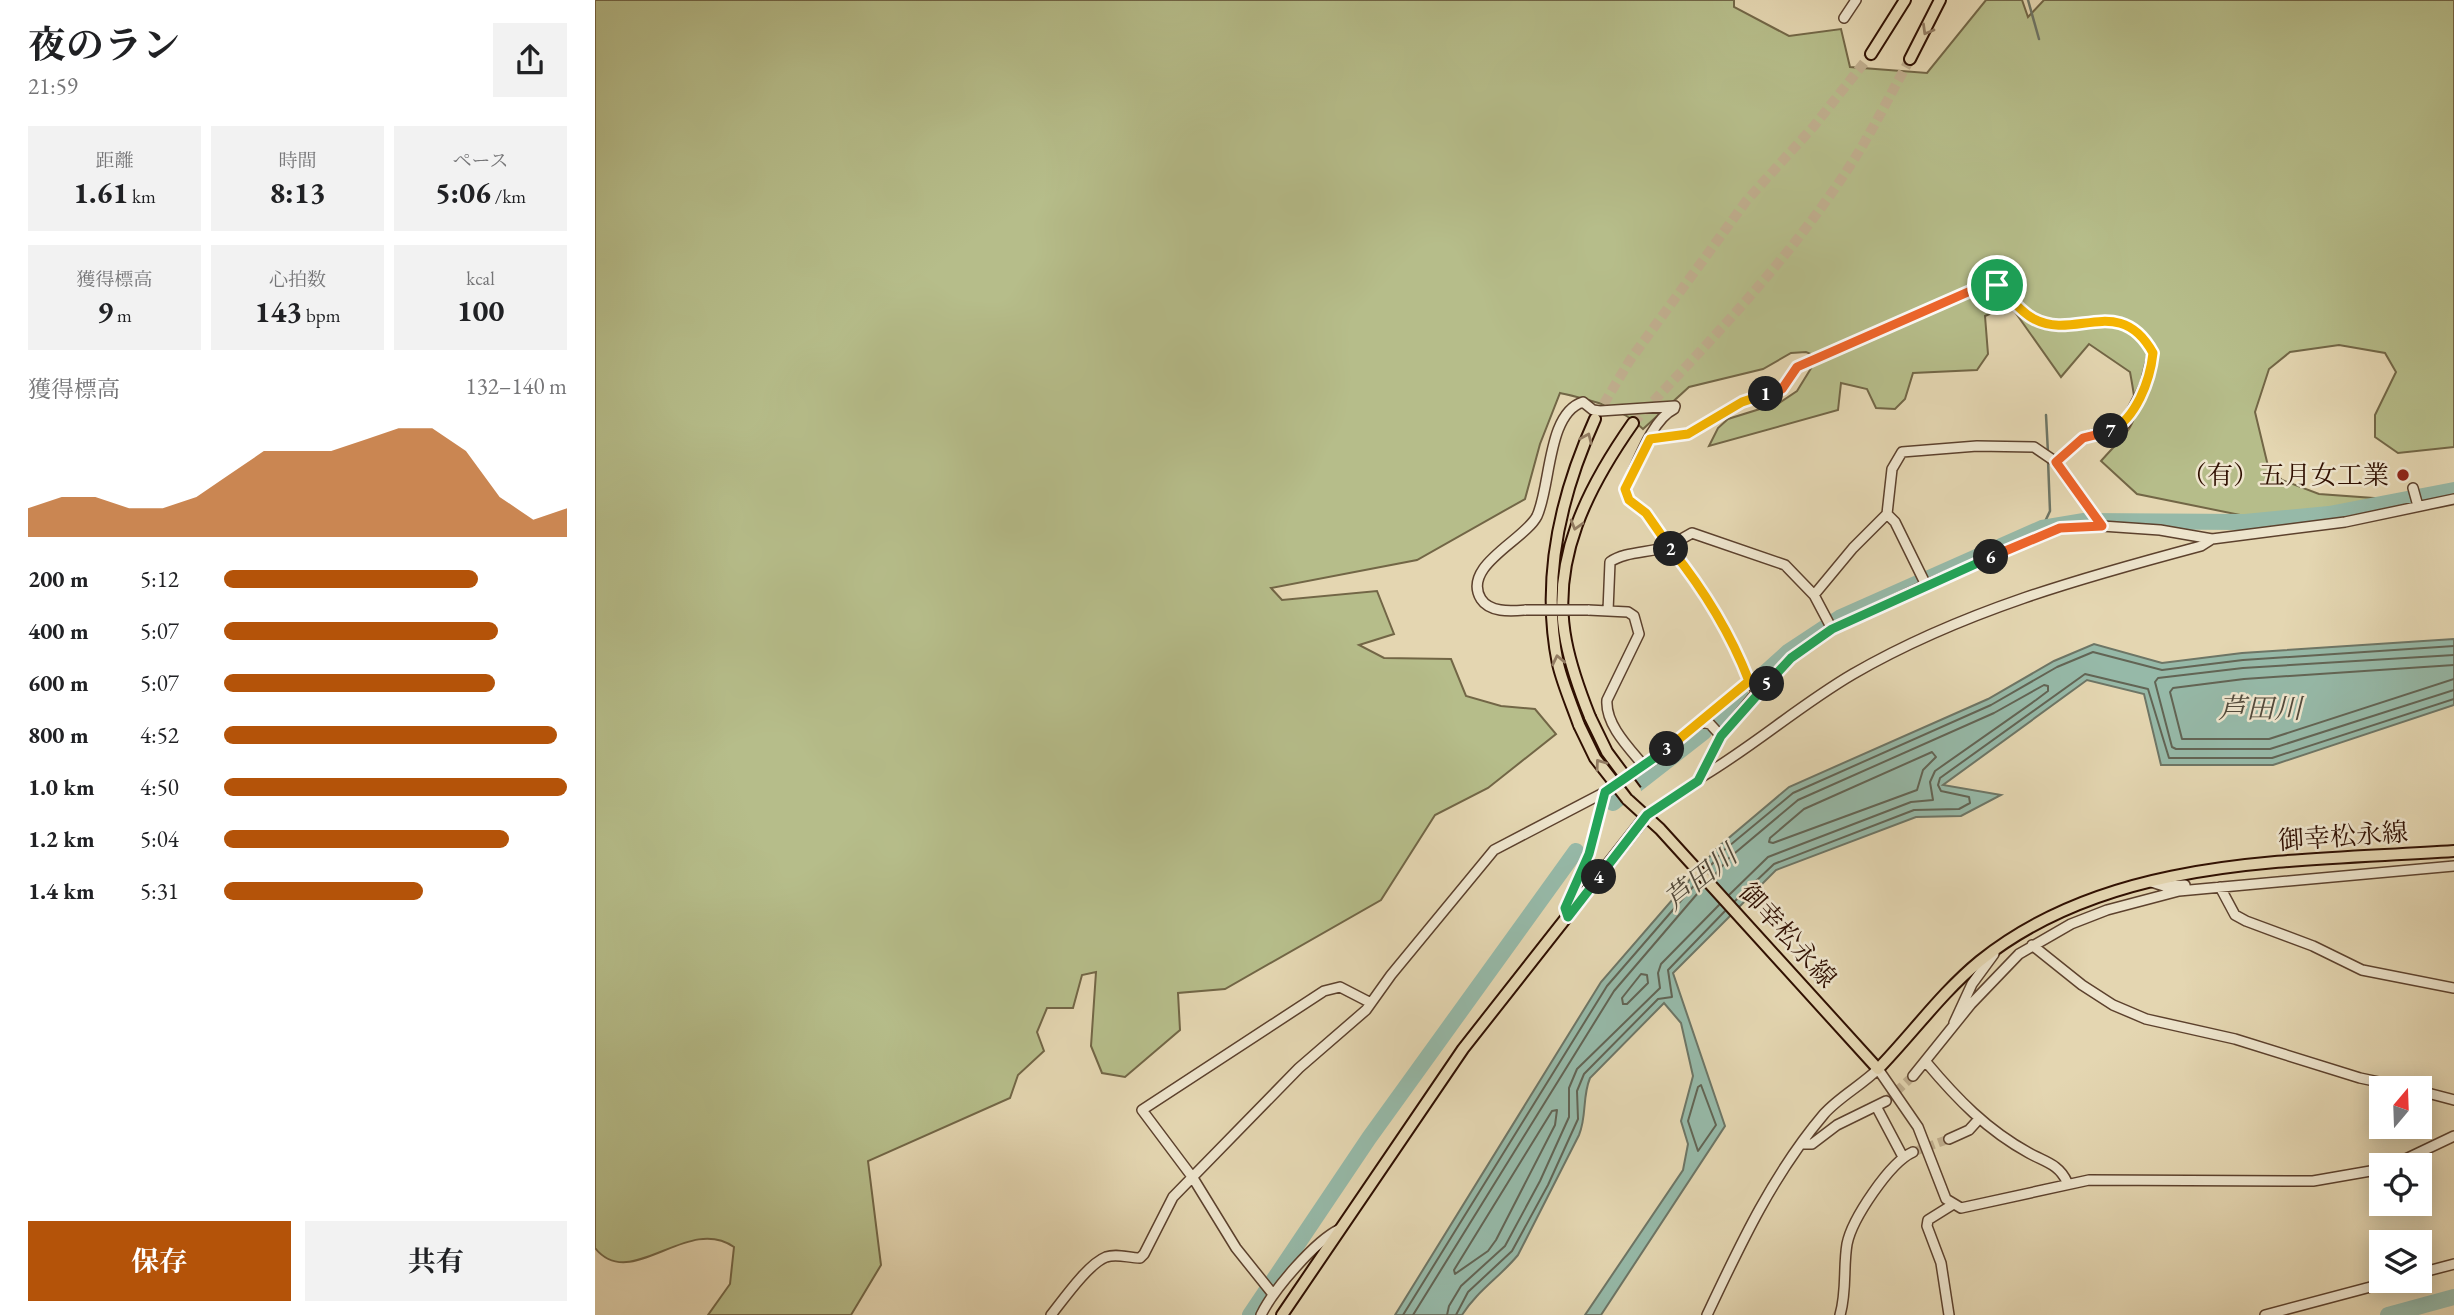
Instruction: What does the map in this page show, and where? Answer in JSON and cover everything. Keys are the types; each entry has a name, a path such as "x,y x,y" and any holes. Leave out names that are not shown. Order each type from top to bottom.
{"main road":[{"path":"1871,54 1905,0"},
{"path":"1910,59 1940,0"},
{"path":"1595,419 1566,494 1555,553 1553,632 1559,667 1579,725 1595,758 1627,799 1647,815"},
{"path":"1633,423 1591,487 1577,517 1568,555 1564,593 1565,638 1590,718 1607,752 1636,791 1647,815"},
{"path":"1282,1315 1463,1049 1647,815"},
{"name":"御幸松永線","path":"1647,815 1878,1069 1960,978 2000,946 2075,904 2113,889 2149,881 2269,864 2454,851"}],"street":[{"path":"1844,18 1856,0"},
{"path":"1650,439 1688,434 1742,402 1782,389 1797,367 1984,285 1997,285 2034,319 2054,324 2118,323 2133,328 2153,353 2145,385 2125,424 2111,431 2083,438 2051,458"},
{"path":"1644,766 1624,742 1606,711 1607,700 1639,634 1638,625 1628,612 1495,609 1485,604 1477,588 1479,579 1490,561 1537,516 1557,433 1575,404 1583,402 1593,410 1601,411 1675,406 1655,424 1625,489 1629,500 1646,513 1704,591 1757,692"},
{"path":"1814,595 1853,548 1887,514 1892,469 1902,452 2034,447 2051,458 2102,526"},
{"path":"2413,488 2418,506"},
{"path":"1703,776 1721,736 1757,692 1791,658 1830,626 2060,528 2102,526 2160,530 2212,539 2345,522 2454,499"},
{"path":"1887,514 1895,523 1926,585"},
{"path":"1608,611 1610,562 1618,556 1651,552 1669,546 1692,533 1785,565 1814,595 1830,626"},
{"path":"1647,815 1692,786 1788,715 1853,674 1920,639 2042,590 2201,546 2212,539"},
{"path":"1051,1315 1094,1265 1105,1257 1117,1255 1140,1258 1173,1197 1299,1068 1349,1028 1494,850 1605,792 1644,766 1749,681"},
{"path":"1701,722 1710,724 1721,736"},
{"path":"1568,917 1565,908 1589,854 1605,792"},
{"path":"1913,1076 1979,996 2019,954 2071,924 2107,910 2154,895 2217,887 2454,866"},
{"path":"2149,881 2164,886 2217,887"},
{"path":"2217,887 2235,915 2245,921 2313,946 2362,970 2454,988"},
{"path":"2032,945 2082,985 2113,1005 2146,1019 2235,1039 2369,1080"},
{"path":"1953,1028 1958,1009 1972,984 2000,946"},
{"path":"1269,1289 1236,1248 1193,1178 1142,1113 1144,1106 1324,991 1340,987 1371,1003"},
{"path":"1926,1062 1979,1120 2019,1147 2057,1166 2067,1182"},
{"path":"1707,1315 1765,1199 1801,1144 1827,1112 1878,1069 1918,1127 1946,1199 1961,1208 2067,1182 2122,1179 2313,1181 2369,1171"},
{"path":"2433,1094 2454,1100"},
{"path":"1801,1144 1811,1144 1837,1125 1877,1108 1885,1101"},
{"path":"1877,1108 1903,1157"},
{"path":"1949,1139 1969,1129 1979,1120"},
{"path":"2418,1153 2454,1136"},
{"path":"1840,1315 1846,1294 1845,1258 1848,1240 1891,1167 1913,1152"},
{"path":"1949,1315 1941,1263 1927,1226 1928,1220 1952,1205"},
{"path":"1261,1315 1269,1289 1327,1236 1340,1229"},
{"path":"2432,1270 2454,1264"},
{"path":"2265,1315 2369,1287"}],"green space":[{"path":"595,0 1734,0 1734,7 1789,36 1841,29 1850,67 1927,73 1986,0 2022,0 2028,17 2044,0 2454,0 2454,447 2398,453 2375,437 2375,415 2396,372 2385,353 2339,345 2290,352 2269,369 2255,412 2268,466 2282,480 2319,494 2387,499 2388,511 2245,516 2137,494 2101,461 2133,422 2135,403 2130,372 2089,344 2061,377 2010,305 1985,316 1988,354 1977,370 1913,373 1905,399 1895,409 1876,408 1867,389 1841,383 1838,410 1709,446 1718,428 1728,419 1779,403 1797,391 1818,357 1806,352 1791,353 1763,369 1689,387 1643,429 1615,409 1560,393 1540,444 1525,499 1417,560 1271,588 1282,600 1377,591 1394,634 1359,645 1384,658 1451,659 1466,696 1501,706 1535,709 1556,734 1488,788 1435,815 1381,900 1225,989 1178,993 1180,1030 1125,1077 1102,1073 1091,1046 1096,972 1082,975 1073,1008 1047,1008 1037,1032 1044,1051 1018,1075 1010,1098 868,1161 881,1265 851,1315 708,1315 730,1284 734,1247 716,1239 698,1240 625,1262 609,1260 595,1248"}],"water":[{"name":"芦田川","path":"2454,639 2454,705 2273,765 2161,765 2144,694 2087,680 1943,785 2001,795 1961,816 1916,817 1776,870 1673,973 1725,1126 1601,1315 1585,1315 1683,1170 1688,1144 1681,1121 1693,1076 1681,1023 1664,1003 1590,1078 1579,1135 1518,1255 1462,1315 1395,1315 1601,982 1718,847 1789,787 1988,699 2054,661 2094,644 2162,663 2242,653"}],"waterway":[{"path":"2028,0 2039,39"},
{"path":"2046,415 2048,453"},
{"path":"2042,528 2050,511 2048,460"},
{"path":"1757,680 1788,652 1841,617 2042,528 2084,521 2245,522 2329,514 2454,490"},
{"path":"1717,720 1741,696"},
{"path":"1613,803 1704,732"},
{"path":"1250,1315 1369,1138 1576,851"},
{"path":"2388,1315 2454,1297"}],"tunnel":[{"path":"1596,417 1630,360 1747,200 1814,126 1871,54"},
{"path":"1633,423 1749,297 1804,231 1853,161 1910,59"},
{"path":"1886,1101 1913,1076"},
{"path":"1913,1152 1949,1139"}],"place":[{"name":"（有）五月女工業","path":"2403,475"}],"route":[{"path":"1984,285 1997,285 2034,319 2054,324 2085,321 2118,323 2133,328 2145,339 2153,353 2145,385 2125,424 2111,431 2083,438 2056,462 2102,526 2060,528 2003,552 1832,629 1791,658 1757,692 1721,736 1703,776 1647,815 1568,917 1565,908 1589,854 1594,826 1605,792 1656,758 1749,681 1738,653 1704,591 1646,513 1629,500 1625,489 1650,439 1688,434 1742,402 1782,389 1797,367 1984,285"}]}
